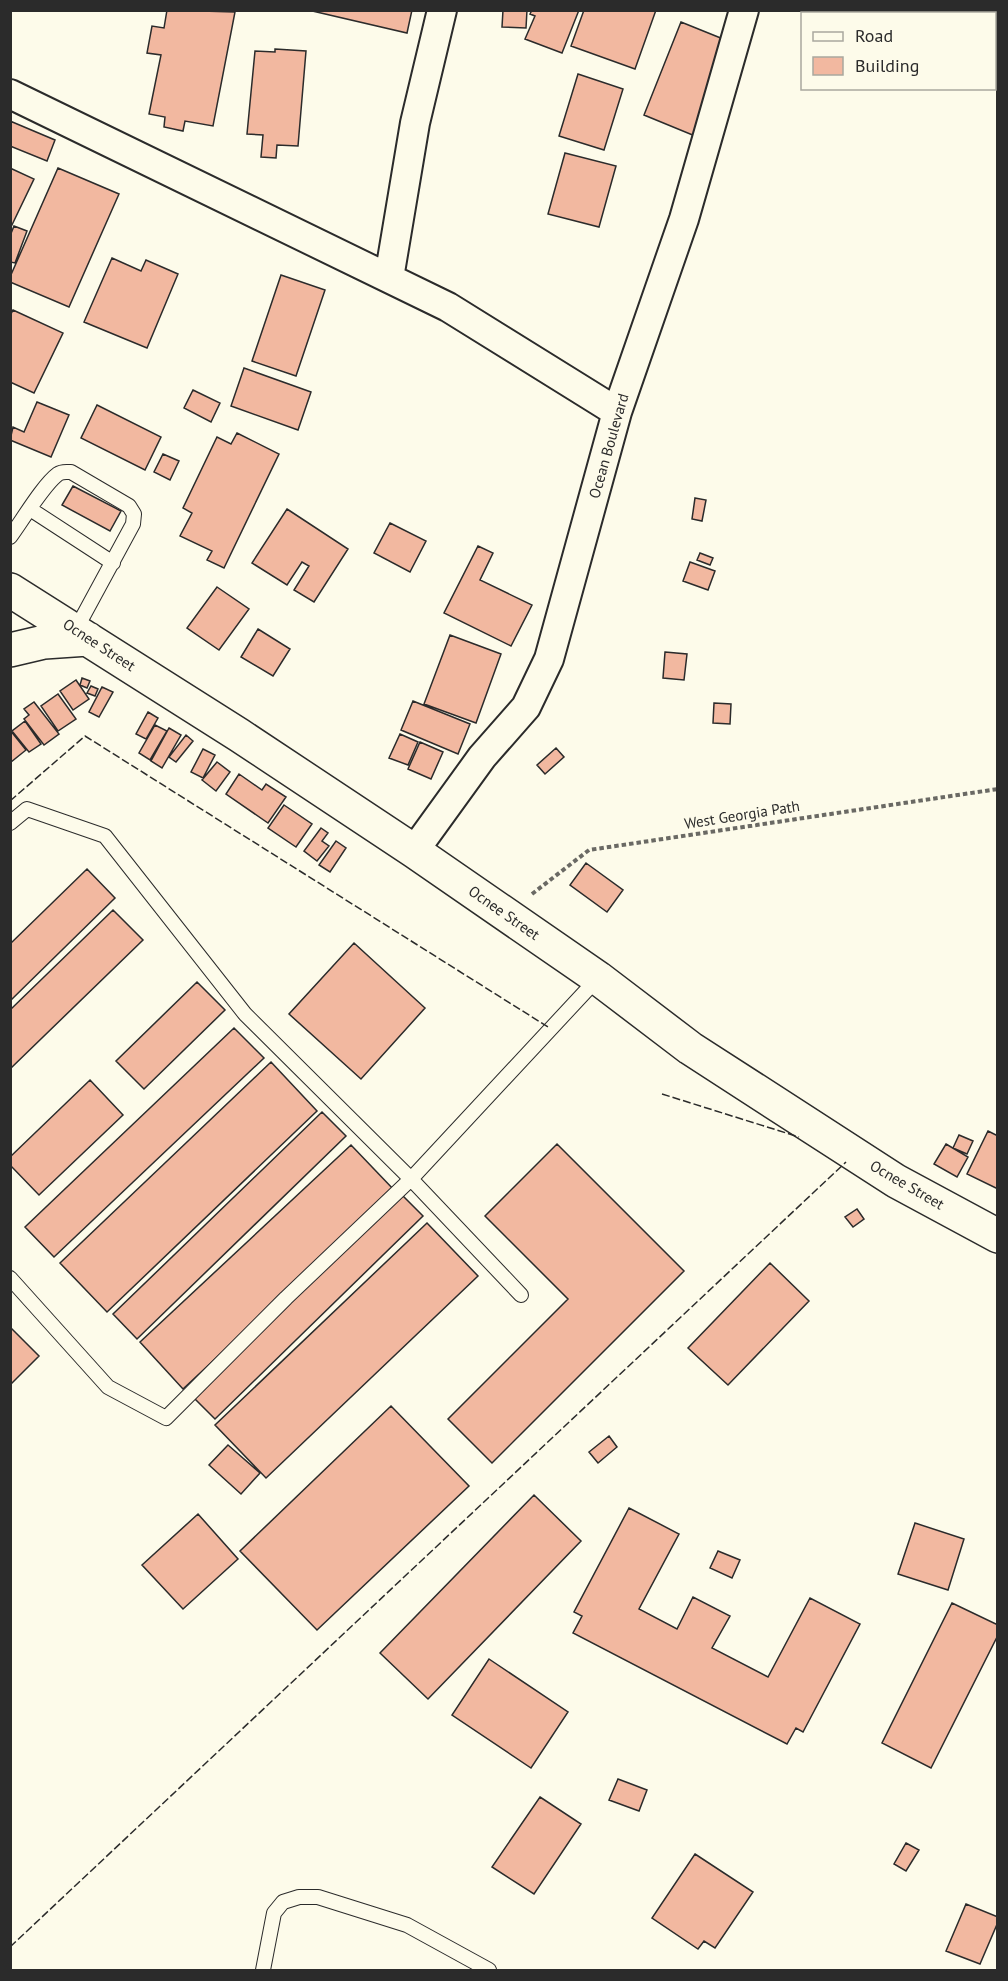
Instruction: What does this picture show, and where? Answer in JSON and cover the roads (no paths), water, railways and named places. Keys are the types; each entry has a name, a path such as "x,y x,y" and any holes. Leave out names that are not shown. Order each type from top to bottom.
{"street":[{"path":"389,278 415,123 442,10"},
{"name":"Ocean Boulevard","path":"414,851 482,758 526,707 549,659 617,412 684,219 743,11"},
{"path":"10,94 448,307 617,412"},
{"path":"10,636 21,596"},
{"name":"Ocnee Street","path":"21,596 414,851 598,978 690,1047 888,1176 998,1236"},
{"path":"10,650 82,635"}],"lane":[{"path":"10,537 50,483 64,471 71,472 129,506 134,514 133,524 113,563 82,635"},
{"path":"30,509 113,563"},
{"path":"10,823 27,809 105,836 245,1014 411,1179 521,1295"},
{"path":"10,1278 108,1387 166,1418 286,1298 411,1179 598,978"},
{"path":"263,1971 274,1913 284,1902 299,1897 318,1898 407,1925 489,1971"}]}
